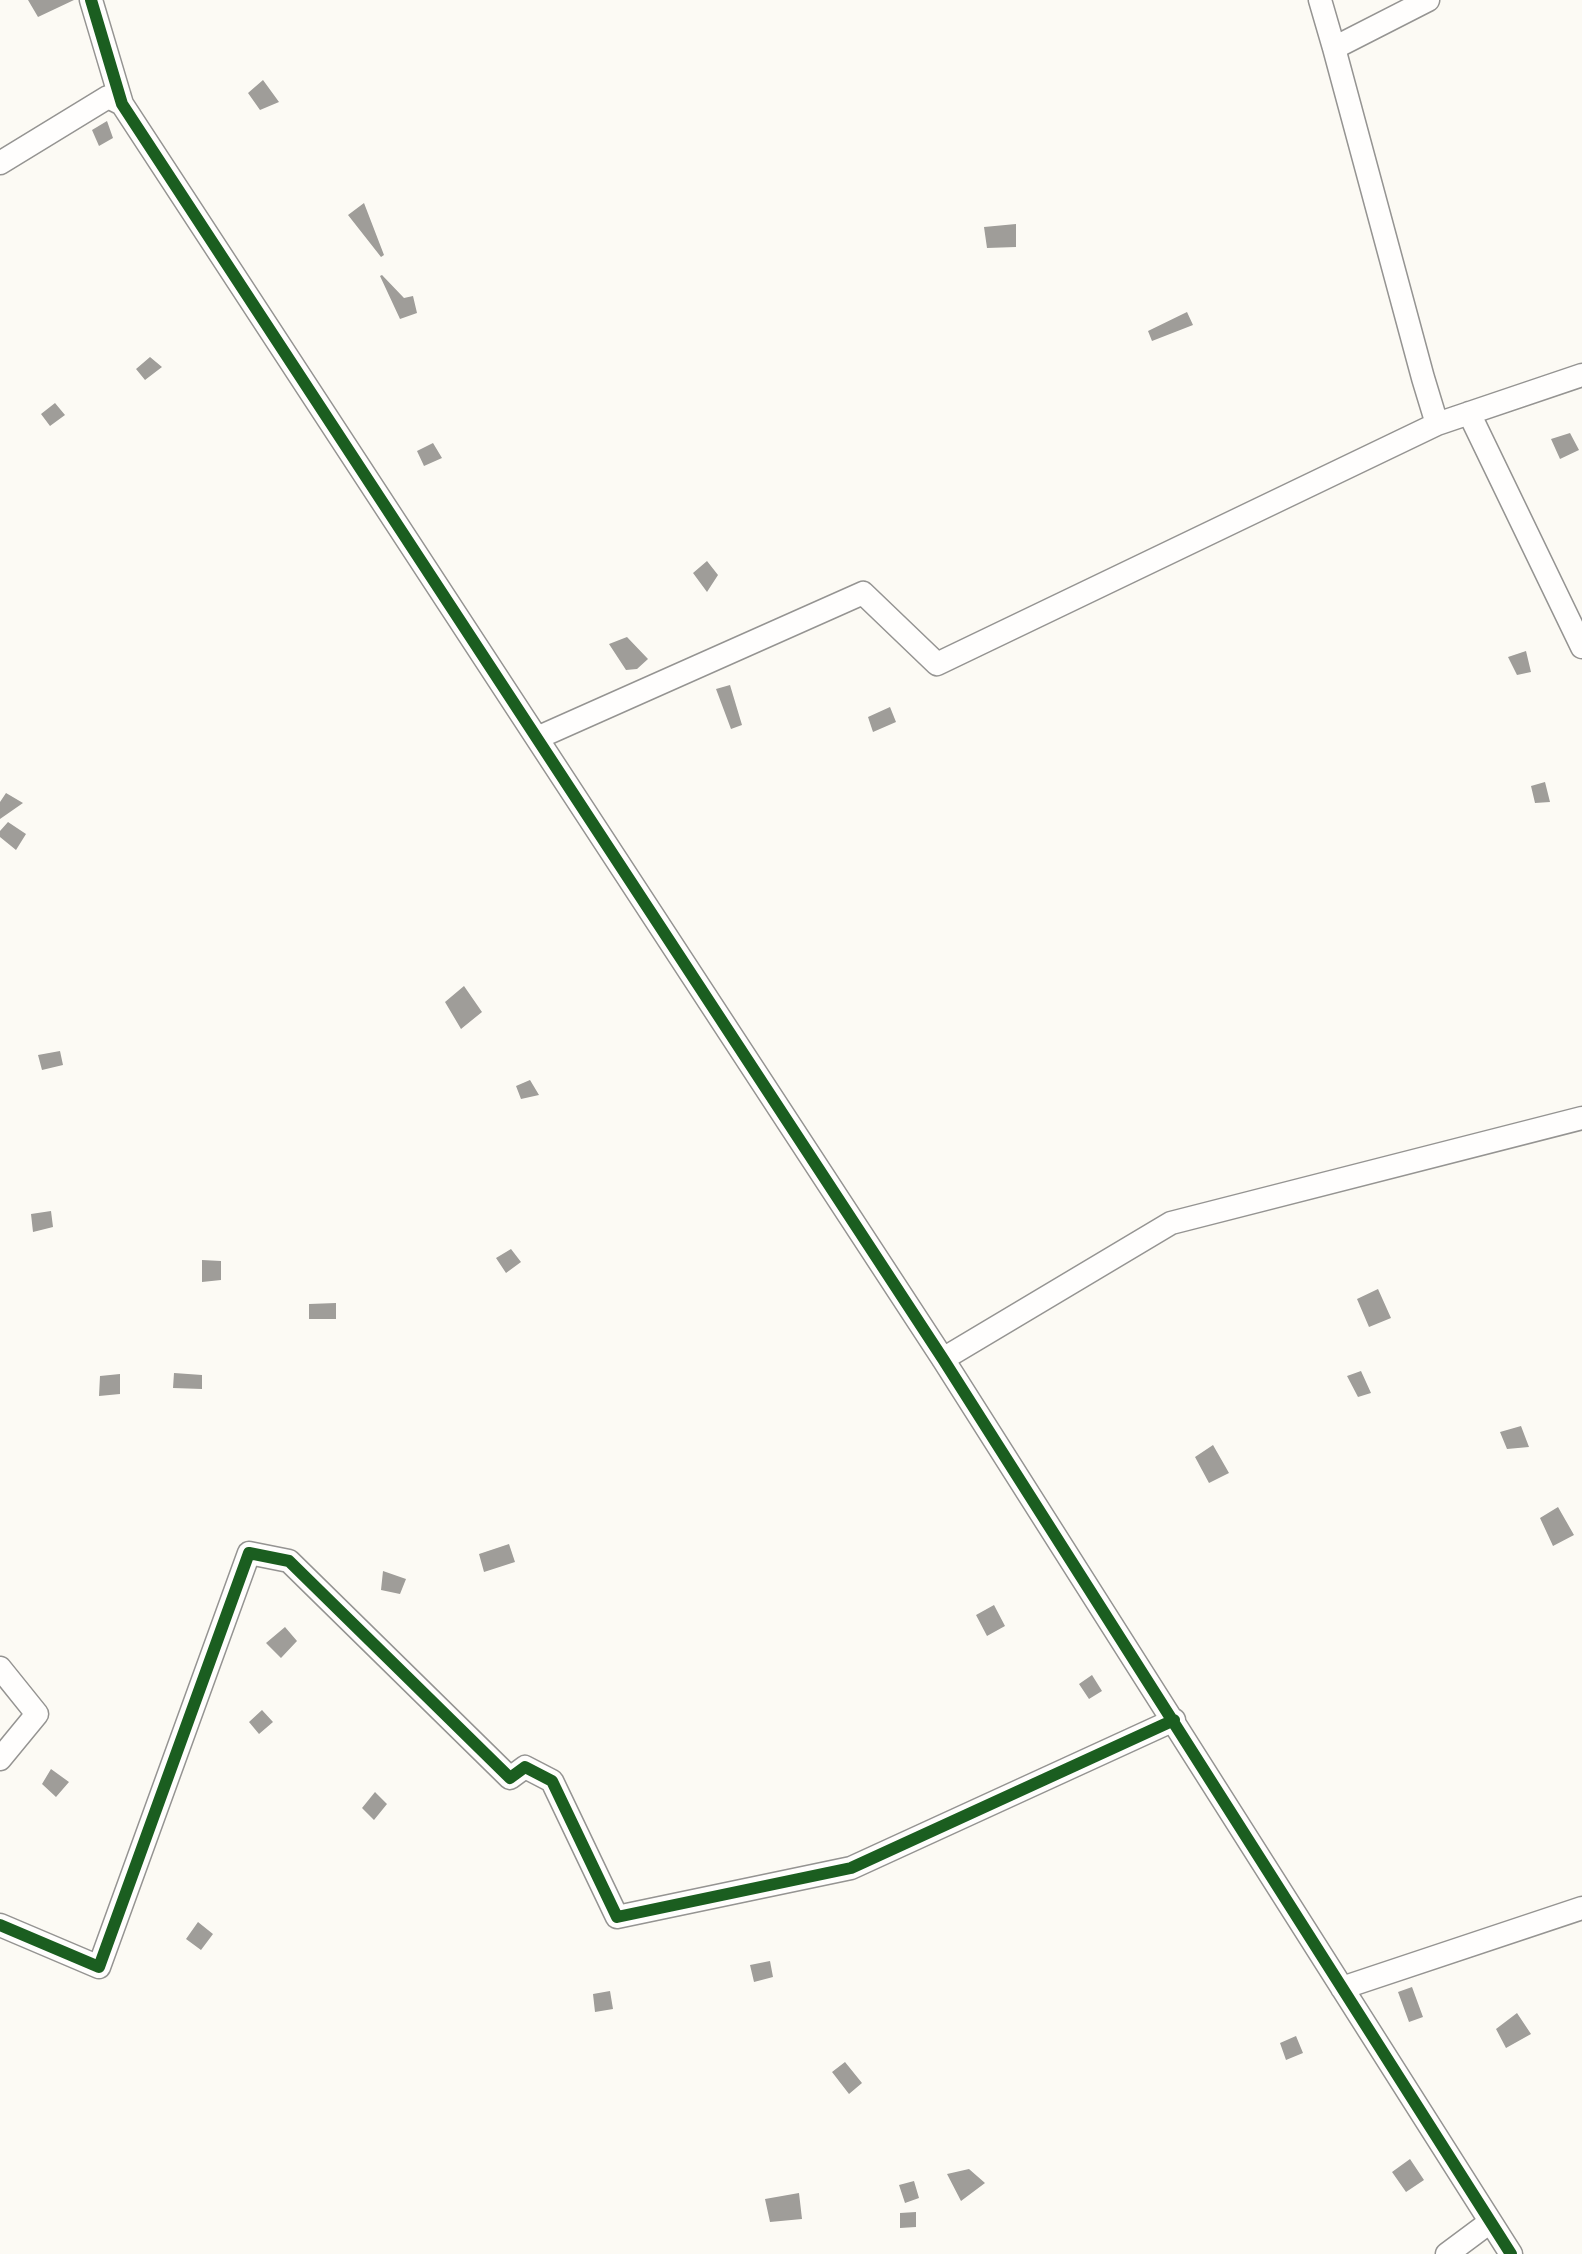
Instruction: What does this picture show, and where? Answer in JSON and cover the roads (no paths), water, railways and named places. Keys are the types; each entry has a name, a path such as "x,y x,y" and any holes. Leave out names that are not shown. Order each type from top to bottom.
{"street":[{"path":"91,0 122,104 943,1359 1511,2254"},
{"path":"1320,0 1437,424"},
{"path":"1334,48 1428,0"},
{"path":"0,163 108,97 122,104"},
{"path":"537,738 863,593 937,664 1437,424 1582,375"},
{"path":"1469,413 1582,647"},
{"path":"943,1359 1171,1223 1582,1118"},
{"path":"0,1925 99,1967 249,1553 289,1561 510,1778 525,1767 552,1781 617,1917 851,1868 1174,1720"},
{"path":"0,1668 37,1714 0,1759"},
{"path":"1342,1988 1582,1908"},
{"path":"1447,2254 1490,2222"}]}
